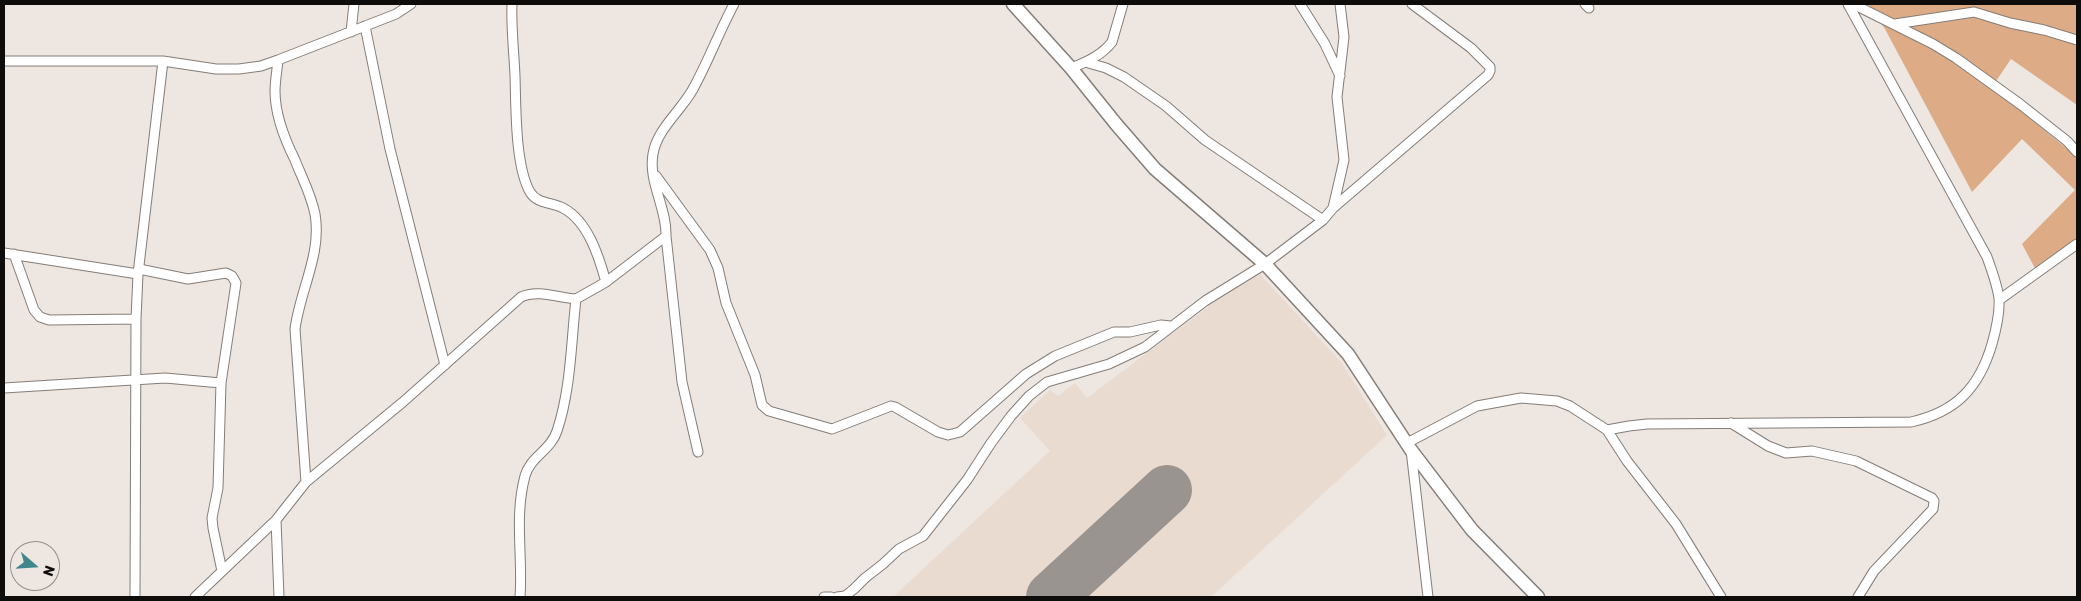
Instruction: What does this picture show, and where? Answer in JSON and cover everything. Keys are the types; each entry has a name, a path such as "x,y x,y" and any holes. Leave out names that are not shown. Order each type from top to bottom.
{"street":[{"path":"351,32 354,4"},
{"path":"4,61 163,61 216,69 239,69 261,66 396,14 412,4"},
{"path":"512,4 511,30 520,159 530,191 540,201 560,206 573,215 592,240 606,282"},
{"path":"698,452 682,382 666,236 666,218 652,170 653,154 656,142 692,91 734,4"},
{"path":"1013,4 1072,68 1116,124 1155,169 1266,264 1348,354 1409,447 1472,530 1538,597"},
{"path":"1072,68 1102,52 1112,42 1123,4"},
{"path":"1300,4 1325,44 1340,76"},
{"path":"1333,208 1344,160 1337,97 1344,37 1340,4"},
{"path":"837,597 845,596 854,590 865,578 900,549 924,536 967,480 991,443 1029,396 1047,382 1108,364 1145,347 1171,326 1223,290 1266,264 1322,220 1333,208 1488,75 1490,71 1487,64 1471,48 1412,4"},
{"path":"1607,430 1647,424 1911,422 1931,417 1949,408 1970,391 1981,375 1996,331 1999,300 1996,282 1976,234 1848,4"},
{"path":"1853,4 1895,24 1956,58 2020,104 2067,141 2077,152"},
{"path":"1895,24 1974,12 2077,40"},
{"path":"365,26 390,149 444,365"},
{"path":"278,60 275,92 279,116 294,159 308,187 316,225 314,258 297,312 295,329 306,482"},
{"path":"135,597 134,381 138,272 163,61"},
{"path":"1085,62 1106,68 1124,77 1166,106 1212,145 1322,220"},
{"path":"652,170 710,250 718,268 726,303 755,375 762,405 769,410 827,429 842,426 890,406 900,408 938,432 948,435 960,432 1026,374 1056,356 1114,332 1130,332 1161,325 1171,326"},
{"path":"195,597 276,520 306,482 403,402 521,297 533,293 576,299 606,282 666,236"},
{"path":"1999,300 2077,244"},
{"path":"4,253 188,279 226,273 235,280 221,383 218,488 212,518 222,570"},
{"path":"14,254 34,310 40,317 49,320 136,319"},
{"path":"520,597 518,508 527,470 536,457 551,444 557,430 566,388 576,299"},
{"path":"4,388 180,378 221,383"},
{"path":"1409,447 1477,406 1521,398 1557,401 1570,406 1607,430 1627,461 1676,524 1721,597"},
{"path":"1731,423 1768,446 1786,453 1812,451 1856,461 1932,498 1934,501 1933,509 1874,571 1858,597"},
{"path":"1409,447 1428,597"},
{"path":"276,520 279,597"},
{"path":"824,597 831,597"}],"shaded area":[{"path":"1868,4 2077,4 2077,105 2011,59 1992,87 2077,157 2077,238 2038,274 2022,244 2075,190 2022,139 1972,192 1885,29"},
{"path":"1257,271 1341,362 1387,435 1211,597 893,597 1050,451 1020,418 1050,390 1058,396 1075,383 1087,398 1208,307 1206,303"}],"runway":[{"path":"1051,597 1167,490"}]}
